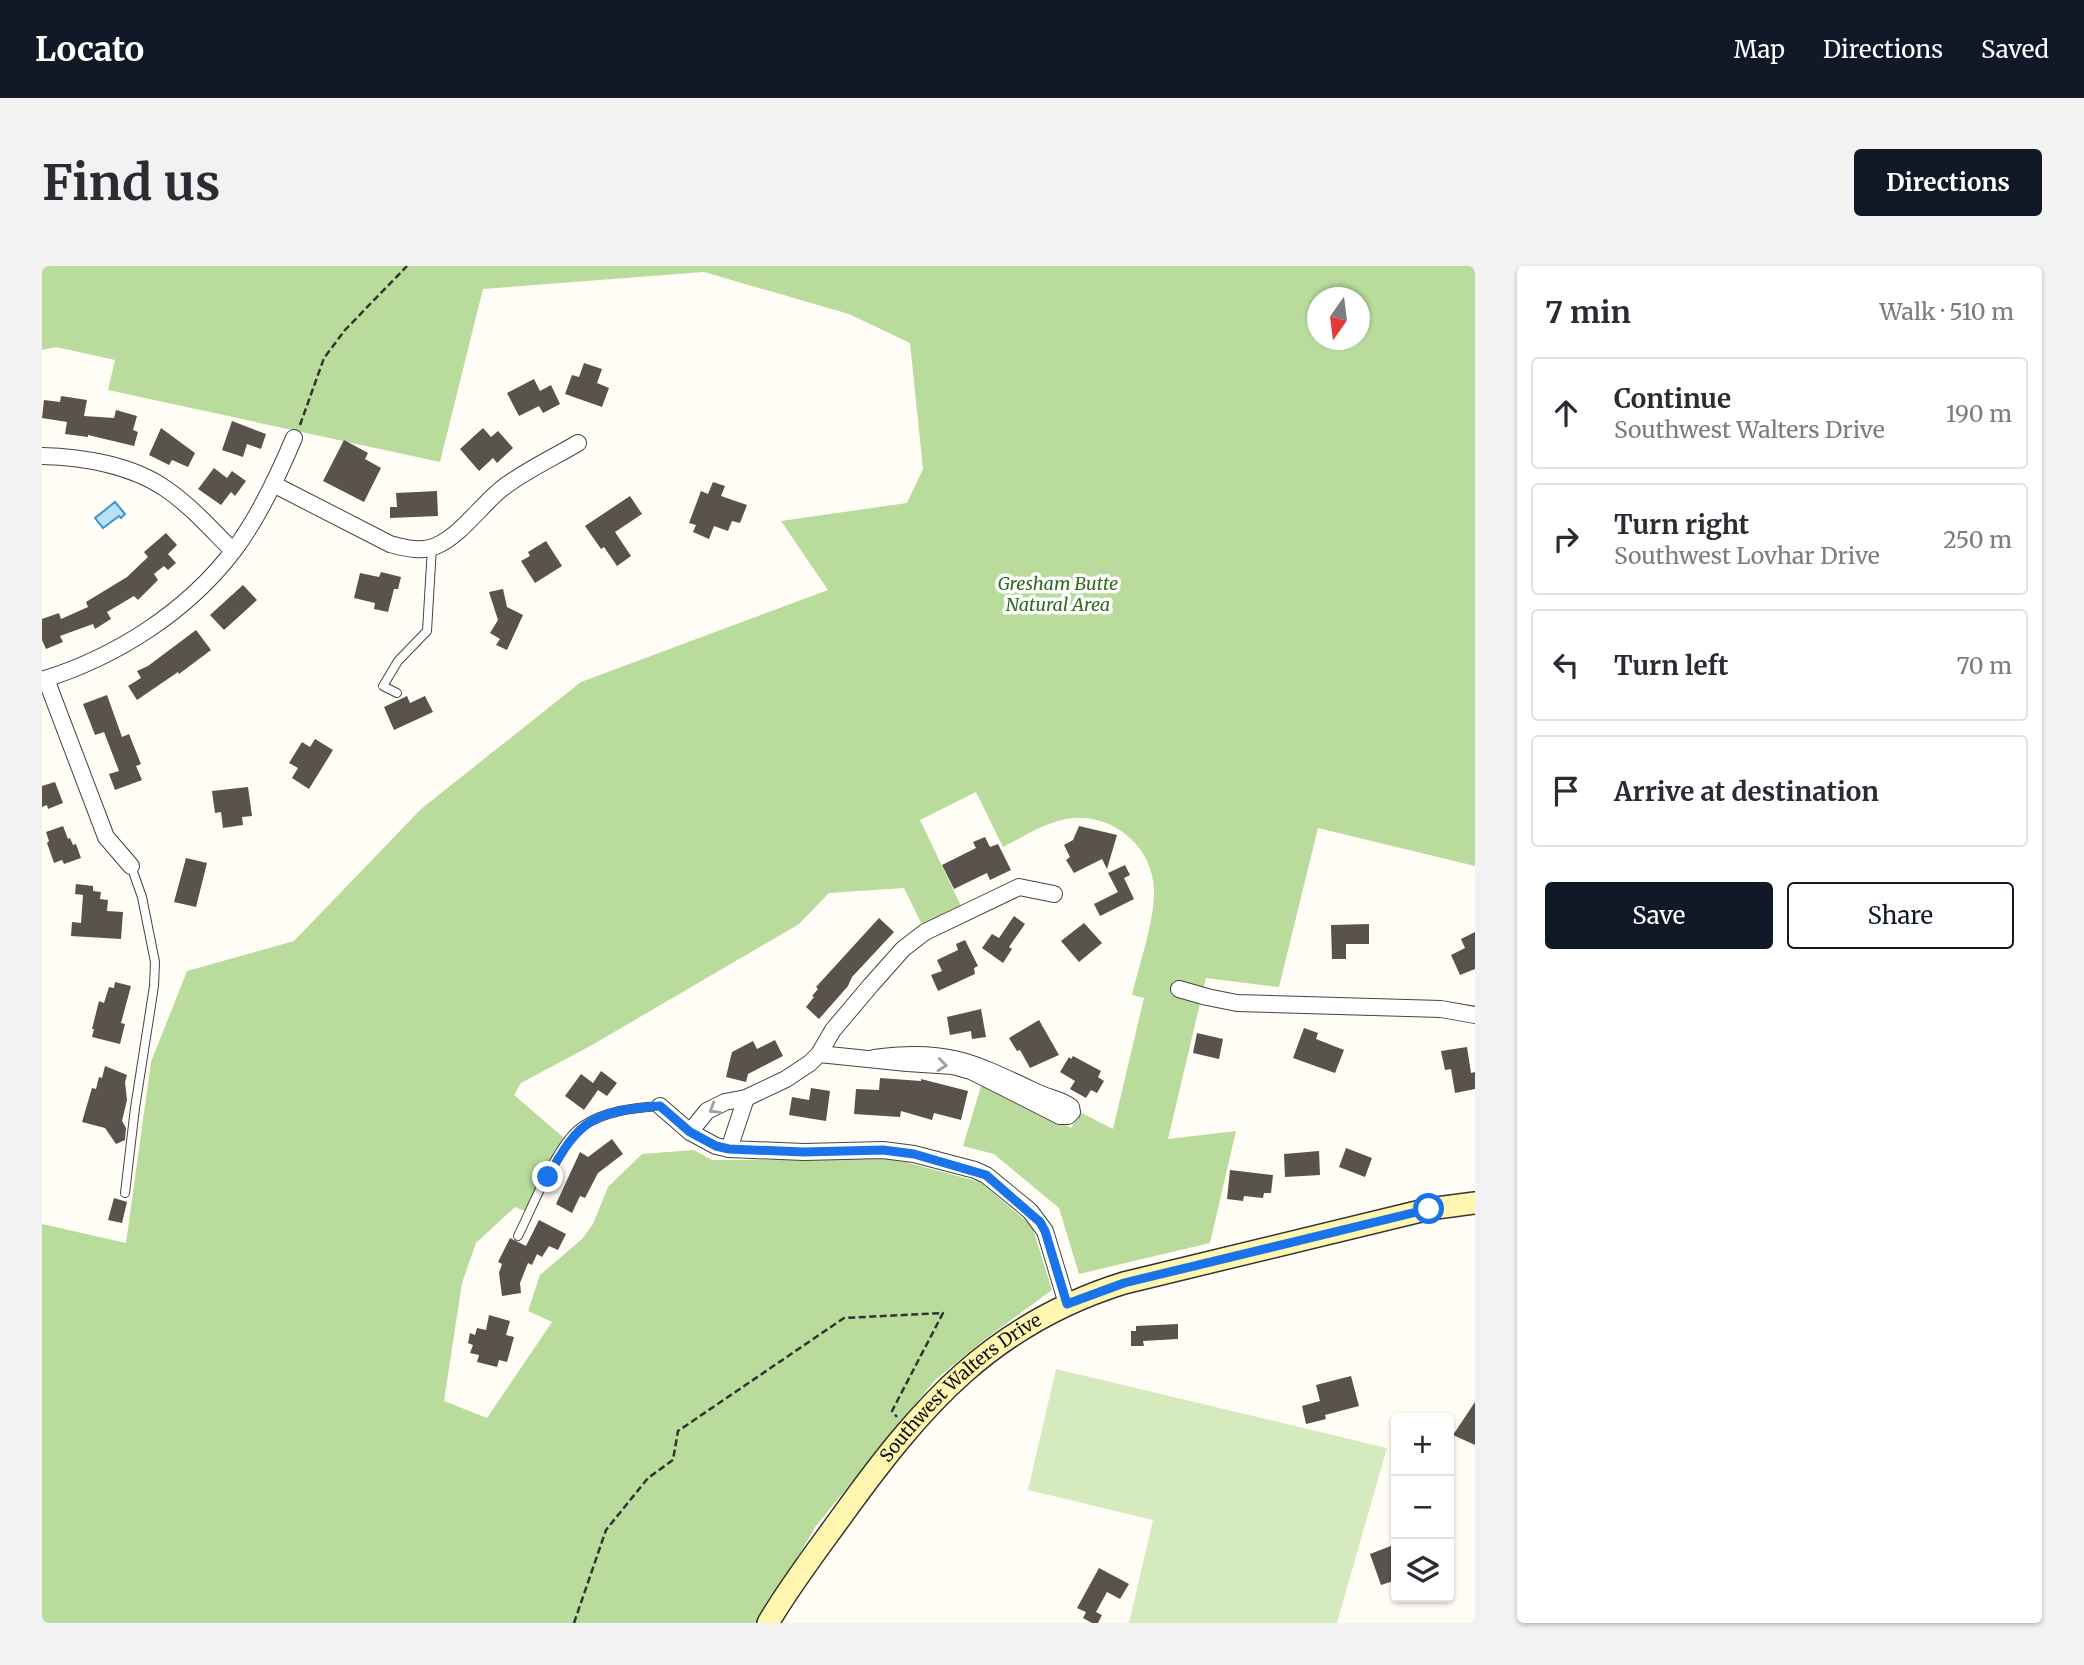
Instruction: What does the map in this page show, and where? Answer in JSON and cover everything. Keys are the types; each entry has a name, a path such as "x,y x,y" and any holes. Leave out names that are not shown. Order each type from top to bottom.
{"street":[{"path":"131,866 106,837 44,679 91,661 145,632 209,579 233,551 273,484 294,438"},
{"path":"273,484 390,544 408,549 432,547 457,531 501,489 578,443"},
{"path":"42,456 73,458 110,466 163,487 194,512 233,551"},
{"path":"690,1132 707,1111 725,1102 746,1098 800,1071 819,1054 833,1030 903,949 925,932 1019,887 1054,894"},
{"path":"1179,989 1237,1003 1441,1009 1475,1015"},
{"path":"819,1054 953,1066 971,1071 1060,1116 1068,1116 1072,1112 1066,1102 1050,1099 993,1070 961,1059 920,1054 874,1058"},
{"path":"729,1149 746,1098"},
{"path":"660,1106 690,1132 716,1146 729,1149 804,1152 883,1150 914,1154 986,1175 1040,1222 1067,1304"},
{"name":"Southwest Walters Drive","path":"768,1623 795,1581 907,1430 939,1394 986,1354 1067,1304 1124,1283 1429,1209 1475,1203"}],"lane":[{"path":"397,693 383,686 398,661 426,631 432,547"},
{"path":"125,1193 155,962 142,897 131,866"},
{"path":"518,1236 558,1158 580,1128 614,1111 660,1106"}],"path":[{"path":"294,438 324,358 345,330 407,266"},
{"path":"574,1623 606,1530 648,1478 673,1460 678,1431 844,1318 943,1312 892,1411 907,1430"}],"green space":[{"name":"Gresham Butte Natural Area","path":"42,266 1475,266 1475,866 1318,828 1279,987 1206,978 1168,1139 1236,1131 1210,1243 1079,1274 1059,1208 994,1154 963,1146 982,1083 1071,1128 1080,1112 1113,1129 1144,998 1132,995 1149,928 1154,890 1152,874 1137,846 1113,826 1098,820 1082,818 1058,821 1003,847 976,792 920,820 962,908 923,927 904,888 829,893 799,924 592,1045 521,1083 514,1095 564,1138 525,1211 515,1207 476,1243 462,1283 444,1401 487,1418 552,1322 528,1311 540,1275 582,1239 593,1224 608,1187 642,1154 694,1150 712,1160 894,1159 980,1182 1032,1226 1052,1290 935,1380 816,1526 758,1623 42,1623 42,1224 126,1243 151,1062 187,971 294,941 421,809 581,682 828,590 781,521 907,503 923,469 910,343 849,314 704,272 483,289 440,462 108,390 115,360 56,347 42,350"},
{"path":"1056,1369 1387,1448 1337,1623 1129,1623 1153,1520 1028,1490"}],"water":[{"path":"115,502 125,514 103,528 95,518"}],"building":[{"path":"584,363 602,369 597,383 609,388 602,407 565,394 572,375 579,377"},
{"path":"534,379 540,391 551,385 560,404 543,413 539,406 519,416 507,393"},
{"path":"61,396 87,400 84,416 114,418 116,410 137,416 133,430 138,432 134,446 88,435 65,434 67,422 42,418 44,400 60,402"},
{"path":"232,421 266,434 261,449 247,444 243,457 222,450"},
{"path":"161,428 195,453 188,467 172,460 169,465 149,455"},
{"path":"483,428 491,437 498,431 513,448 497,463 493,458 479,471 460,449"},
{"path":"344,440 368,453 365,459 381,468 364,502 323,481"},
{"path":"214,468 227,478 232,471 246,481 235,496 231,492 221,505 198,489"},
{"path":"713,482 725,486 721,496 747,505 740,523 732,521 728,531 714,526 709,539 693,532 696,525 689,523 701,491 708,494"},
{"path":"437,491 438,516 390,518 390,507 397,507 396,493"},
{"path":"630,496 642,514 615,532 631,556 617,566 585,526"},
{"path":"166,533 177,545 168,554 176,563 168,570 164,566 154,574 158,580 138,600 134,596 107,612 111,619 95,629 93,624 60,636 63,642 46,649 42,640 42,619 59,613 61,619 88,607 86,602 127,577 148,557 144,552"},
{"path":"546,541 562,566 535,583 521,561 530,556 528,552"},
{"path":"381,572 401,577 398,589 394,589 388,612 374,609 375,603 354,598 360,573 379,577"},
{"path":"243,585 257,600 224,630 210,615"},
{"path":"503,589 507,607 523,615 507,650 496,645 500,639 490,633 498,620 489,592"},
{"path":"196,630 211,650 137,700 128,686 141,678 137,671 148,666"},
{"path":"107,695 122,737 129,734 141,764 136,766 142,780 115,790 109,774 119,771 104,732 95,735 83,704"},
{"path":"407,696 410,703 425,696 433,712 394,730 384,707"},
{"path":"315,739 333,750 309,789 292,778 298,768 289,763 302,742 310,747"},
{"path":"55,782 63,803 48,809 47,805 42,807 42,786"},
{"path":"248,787 252,816 242,817 243,825 223,828 221,812 215,813 212,791"},
{"path":"63,826 68,839 70,838 73,845 76,844 81,858 64,864 62,860 54,863 46,832"},
{"path":"1079,826 1117,835 1107,869 1102,859 1074,873 1066,860 1070,857 1064,845 1073,840"},
{"path":"985,837 990,847 998,844 1011,870 990,880 987,873 954,889 942,865 976,848 973,842"},
{"path":"186,858 207,863 196,907 174,902"},
{"path":"1125,865 1130,875 1124,878 1134,899 1100,916 1094,904 1118,892 1108,873"},
{"path":"76,884 93,886 93,891 101,892 100,899 108,900 107,911 123,912 121,939 71,936 72,922 81,923 83,895 75,894"},
{"path":"1014,916 1025,924 1009,947 1012,949 1003,963 982,948 992,934 999,938"},
{"path":"879,918 894,932 852,977 848,986 819,1019 806,1007 818,989 816,987"},
{"path":"1084,923 1102,943 1079,962 1061,941"},
{"path":"1369,924 1369,944 1346,944 1346,959 1332,959 1331,925"},
{"path":"1475,932 1475,969 1460,975 1451,955 1465,948 1461,939"},
{"path":"965,940 978,966 974,968 975,974 938,991 931,975 942,971 937,960 958,950 956,944"},
{"path":"115,982 131,986 121,1023 125,1024 120,1044 92,1037 99,1001 104,1003 109,987 114,988"},
{"path":"981,1009 986,1037 972,1039 971,1031 950,1035 947,1017"},
{"path":"1039,1020 1059,1055 1030,1068 1020,1050 1017,1051 1009,1038"},
{"path":"1304,1028 1318,1033 1316,1039 1344,1050 1335,1073 1293,1058"},
{"path":"1197,1033 1223,1039 1219,1059 1193,1053"},
{"path":"775,1040 783,1056 748,1074 746,1082 726,1077 732,1052 753,1041 757,1049"},
{"path":"1467,1047 1471,1073 1475,1072 1475,1089 1455,1093 1451,1069 1445,1070 1441,1051"},
{"path":"1073,1056 1101,1071 1098,1077 1104,1081 1097,1093 1091,1090 1086,1098 1070,1089 1075,1081 1060,1072 1069,1057 1071,1059"},
{"path":"105,1066 127,1075 127,1100 122,1121 126,1128 125,1140 116,1144 105,1128 82,1122 92,1088 96,1089"},
{"path":"601,1071 617,1083 607,1096 598,1090 584,1110 565,1096 581,1074 593,1083"},
{"path":"880,1078 921,1079 968,1091 961,1120 934,1113 932,1120 901,1111 900,1117 854,1114 856,1089 879,1090"},
{"path":"811,1088 830,1091 826,1121 789,1115 792,1097 809,1100"},
{"path":"612,1139 623,1154 598,1173 585,1198 580,1196 572,1213 556,1204 580,1152 588,1157"},
{"path":"1346,1148 1372,1158 1365,1177 1339,1167"},
{"path":"1319,1151 1320,1175 1285,1177 1284,1154"},
{"path":"1230,1170 1273,1175 1271,1193 1264,1193 1263,1198 1244,1196 1243,1201 1227,1199"},
{"path":"114,1198 127,1202 122,1223 108,1220"},
{"path":"539,1220 566,1234 558,1250 549,1246 542,1257 537,1254 532,1265 528,1263 520,1283 521,1293 502,1296 499,1273 502,1264 498,1262 510,1238 526,1246"},
{"path":"489,1315 510,1321 506,1335 514,1337 507,1362 499,1360 497,1367 477,1362 479,1355 470,1353 473,1345 468,1343 470,1333 475,1335 477,1328 486,1330"},
{"path":"1178,1324 1178,1339 1143,1341 1144,1346 1131,1346 1131,1331 1136,1331 1136,1326"},
{"path":"1351,1376 1359,1406 1325,1415 1326,1419 1306,1424 1302,1406 1320,1401 1316,1385"},
{"path":"1475,1402 1475,1445 1454,1434"},
{"path":"1391,1546 1391,1582 1381,1585 1370,1554"},
{"path":"1099,1568 1129,1584 1120,1599 1107,1592 1096,1612 1102,1615 1098,1623 1092,1623 1083,1618 1086,1612 1077,1608"}],"route":[{"path":"548,1177 570,1139 580,1128 614,1111 660,1106 690,1132 716,1146 729,1149 804,1152 883,1150 914,1154 986,1175 1030,1211 1045,1231 1067,1304 1124,1283 1429,1209"}]}
